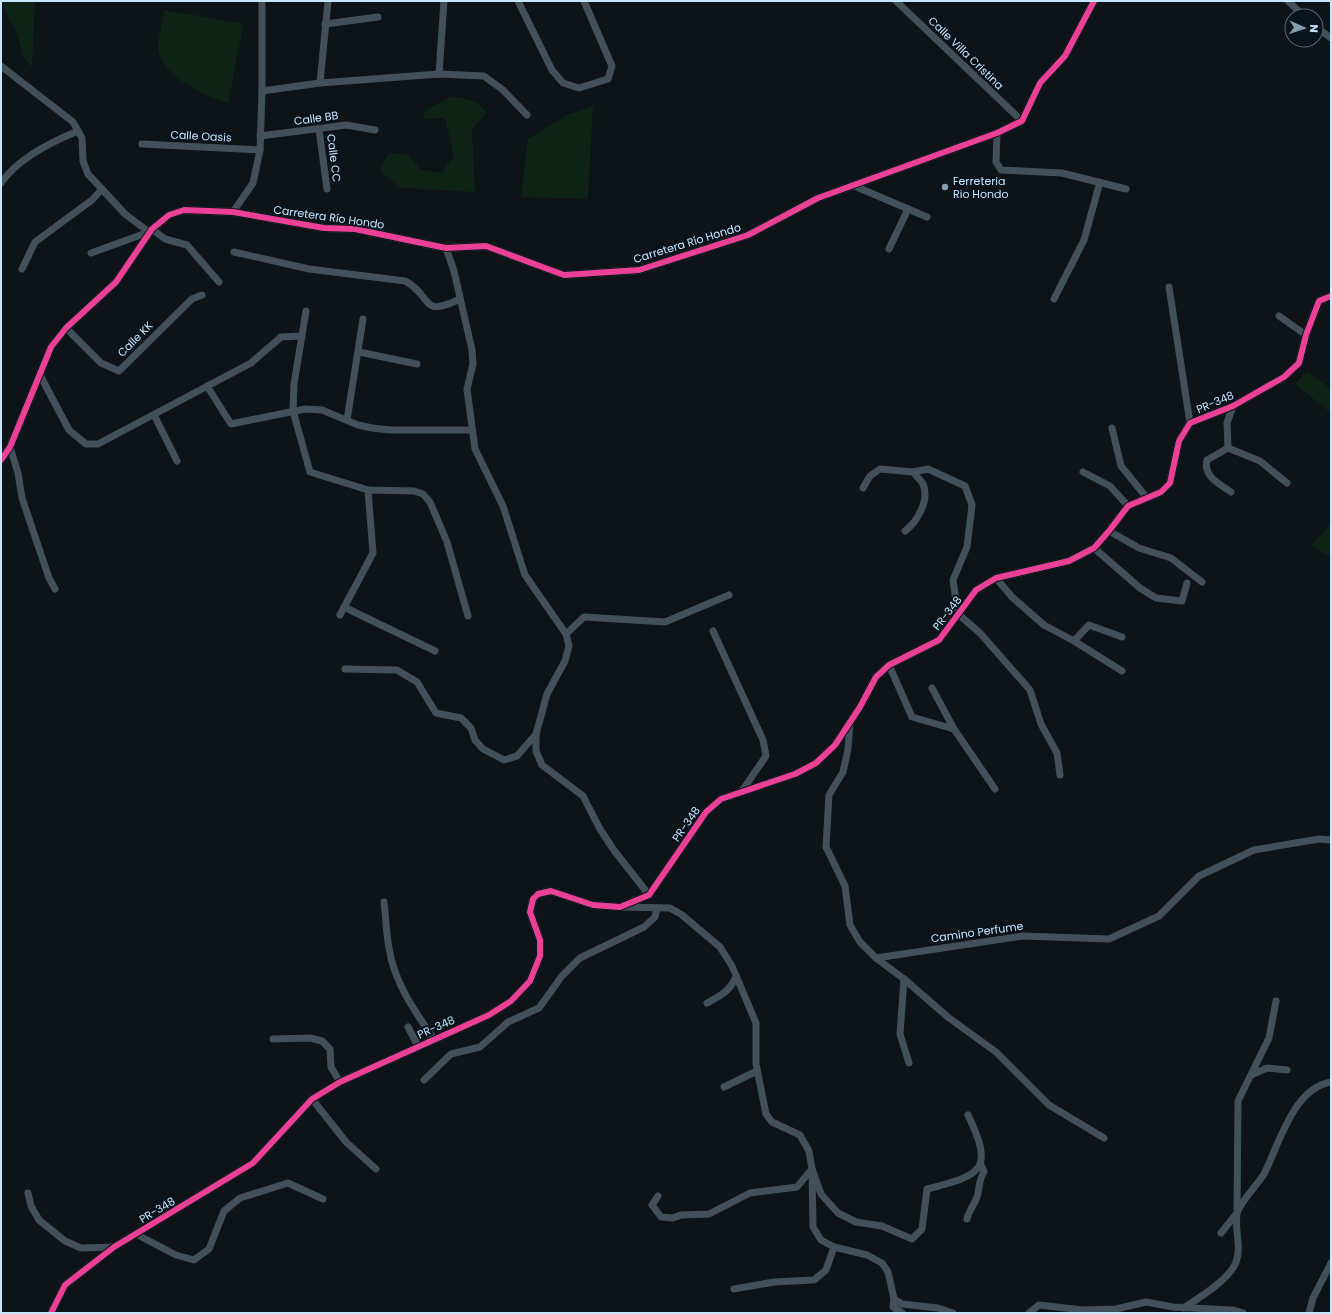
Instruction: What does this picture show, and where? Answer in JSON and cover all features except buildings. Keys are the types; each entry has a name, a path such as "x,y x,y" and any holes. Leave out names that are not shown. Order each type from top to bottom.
{"street":[{"path":"233,212 253,183 260,150 262,91 262,1"},
{"path":"320,83 328,1"},
{"path":"439,74 444,1"},
{"path":"518,1 552,70 563,83 579,88 608,79 612,66 584,1"},
{"name":"Calle Villa Cristina","path":"896,1 1022,121"},
{"path":"1022,121 1040,83 1065,56 1094,1"},
{"path":"1288,1 1295,8"},
{"path":"325,24 378,16"},
{"path":"1,66 73,122 82,138 83,161 88,174 125,214 165,239 187,245 219,282"},
{"path":"262,91 320,83 439,74 484,76 503,90 527,115"},
{"name":"Carretera Río Hondo","path":"1,460 10,447 27,402 51,347 66,328 116,282 150,231 169,215 184,210 233,212 324,228 355,229 446,248 486,246 564,275 640,270 748,235 818,198 997,133 1022,121"},
{"name":"Calle BB","path":"260,136 346,125 375,130"},
{"name":"Calle CC","path":"319,129 327,189"},
{"path":"1,183 8,173 17,165 63,137 78,131"},
{"path":"997,133 996,162 1002,170 1062,173 1126,189"},
{"name":"Calle Oasis","path":"142,144 260,150"},
{"path":"1054,299 1084,240 1100,182"},
{"path":"852,185 927,217"},
{"path":"22,269 35,242 92,200 102,189"},
{"path":"889,249 908,209"},
{"path":"91,253 150,231"},
{"path":"446,248 454,271 472,350 473,364 467,389 475,448 503,506 525,576 566,634 569,646 565,662 547,694 536,734 536,751 542,765 583,796 600,829 613,849 649,895"},
{"path":"234,252 309,269 405,281 416,286 429,305 434,308 446,306 460,299"},
{"path":"1169,287 1190,423"},
{"name":"Calle KK","path":"66,328 101,363 119,371 192,299 202,295"},
{"name":"PR-348","path":"51,1313 65,1285 114,1247 253,1164 312,1099 340,1082 489,1015 511,1001 530,981 540,956 540,940 530,912 533,899 538,894 551,892 593,905 620,907 649,895 706,812 720,799 795,774 816,763 835,745 850,723 876,677 889,665 939,640 976,590 996,578 1069,561 1094,548 1128,506 1161,492 1170,483 1179,441 1190,423 1233,406 1284,377 1299,363 1306,335 1319,301 1331,296"},
{"path":"306,311 294,384 293,411 310,472 368,490 414,490 424,494 430,502 447,542 468,616"},
{"path":"1279,316 1306,335"},
{"path":"347,420 359,352 363,319"},
{"path":"38,378 69,430 86,444 98,444 251,363 281,337 302,336"},
{"path":"359,352 417,364"},
{"path":"207,386 231,424 305,408 322,410 358,424 390,430 472,430"},
{"path":"1228,448 1227,423 1233,406"},
{"path":"154,415 177,461"},
{"path":"1112,428 1122,466 1147,498"},
{"path":"10,447 18,473 18,484 24,505 49,578 55,589"},
{"path":"1228,448 1260,461 1287,483"},
{"path":"1228,448 1208,460 1206,467 1210,476 1232,492"},
{"path":"863,488 870,476 880,469 913,472 928,469 965,486 972,505 967,546 953,580 958,614 980,633 1030,690 1041,724 1057,753 1060,774"},
{"path":"904,531 910,527 925,498 923,484 913,472"},
{"path":"1083,472 1110,486 1128,506"},
{"path":"340,615 373,553 368,490"},
{"path":"1109,531 1139,548 1171,558 1202,582"},
{"path":"1094,548 1140,588 1156,598 1182,601 1187,583"},
{"path":"996,578 1012,597 1044,625 1074,641 1122,671"},
{"path":"566,634 584,617 665,622 729,595"},
{"path":"344,607 435,651"},
{"path":"1074,641 1089,625 1122,637"},
{"path":"713,631 763,740 766,756 742,791"},
{"path":"889,665 912,717 954,729"},
{"path":"345,669 397,670 417,682 436,713 461,718 471,728 475,740 483,749 504,760 518,756 536,734"},
{"path":"932,688 954,729 995,789"},
{"path":"850,723 848,749 843,772 829,795 826,847 845,886 850,925 860,942 876,958 904,979 949,1018 996,1052 1049,1105 1104,1138"},
{"name":"Camino Perfume","path":"876,958 1023,936 1109,939 1159,916 1199,876 1254,850 1319,839 1331,840"},
{"path":"384,902 389,948 393,967 411,1006 434,1039"},
{"path":"620,907 670,908 682,914 720,947 736,977 756,1023 757,1071 766,1114 772,1122 800,1135 809,1151 812,1169 813,1227 821,1240 834,1247 867,1255 882,1263 888,1272 894,1299 893,1307 902,1313"},
{"path":"424,1080 451,1054 480,1047 508,1022 539,1008 562,976 580,958 644,927 655,917 657,908"},
{"path":"707,1003 722,995 732,986 736,977"},
{"path":"904,979 900,1034 910,1058"},
{"path":"1184,1308 1222,1281 1234,1267 1239,1244 1237,1213 1238,1101 1270,1038 1276,1001"},
{"path":"408,1027 418,1046"},
{"path":"273,1039 310,1038 322,1041 330,1049 331,1067 340,1082"},
{"path":"1251,1075 1268,1068 1287,1070"},
{"path":"724,1087 757,1071"},
{"path":"1222,1233 1263,1175 1290,1115 1311,1091 1331,1082"},
{"path":"312,1099 346,1142 376,1169"},
{"path":"812,1169 821,1194 838,1213 856,1222 882,1226 912,1239 922,1229 927,1189 962,1180 980,1165 983,1157 981,1146 968,1115"},
{"path":"967,1218 976,1198 980,1178 984,1172 980,1165"},
{"path":"658,1196 652,1205 660,1217 673,1218 681,1215 708,1214 750,1193 797,1187 812,1169"},
{"path":"136,1234 176,1255 194,1260 209,1249 224,1211 240,1198 288,1183 324,1199"},
{"path":"28,1192 30,1206 39,1220 65,1241 81,1248 114,1247"},
{"path":"734,1289 774,1282 814,1280 826,1270 834,1247"},
{"path":"1310,1313 1313,1298 1331,1263"},
{"path":"894,1299 902,1304 938,1308 953,1313"},
{"path":"1029,1313 1039,1305 1083,1310 1116,1311 1146,1302 1174,1310 1184,1308 1232,1310 1243,1313"}],"green space":[{"path":"2,1 35,1 32,67 23,56 15,27 9,20"},
{"path":"164,10 241,23 243,27 228,103 208,96 186,84 176,77 161,59 158,46"},
{"path":"452,96 474,101 487,112 472,130 475,192 401,188 380,171 389,153 408,155 421,170 441,173 454,156 445,118 423,119 426,110"},
{"path":"593,106 588,199 521,197 528,139 567,115"},
{"path":"1307,371 1331,389 1331,413 1295,384"},
{"path":"1331,523 1331,557 1311,546"}],"cycle path":[{"path":"1,460 10,447 51,347 66,328 116,282 152,229 169,215 184,210 233,212 324,228 355,229 446,248 486,246 564,275 639,270 748,235 818,198 997,133 1022,121 1040,83 1065,56 1094,1"},
{"path":"51,1313 65,1285 114,1247 253,1163 312,1099 340,1082 489,1015 511,1001 530,981 540,956 540,940 530,912 533,899 538,894 551,891 593,905 620,907 649,895 706,812 721,799 795,774 816,763 835,745 860,707 876,677 889,665 939,640 976,590 996,578 1069,561 1094,548 1128,506 1161,492 1170,483 1179,441 1190,423 1233,406 1284,377 1299,363 1306,335 1319,301 1331,296"}],"place":[{"name":"Ferreteria Rio Hondo","path":"945,187"}]}
